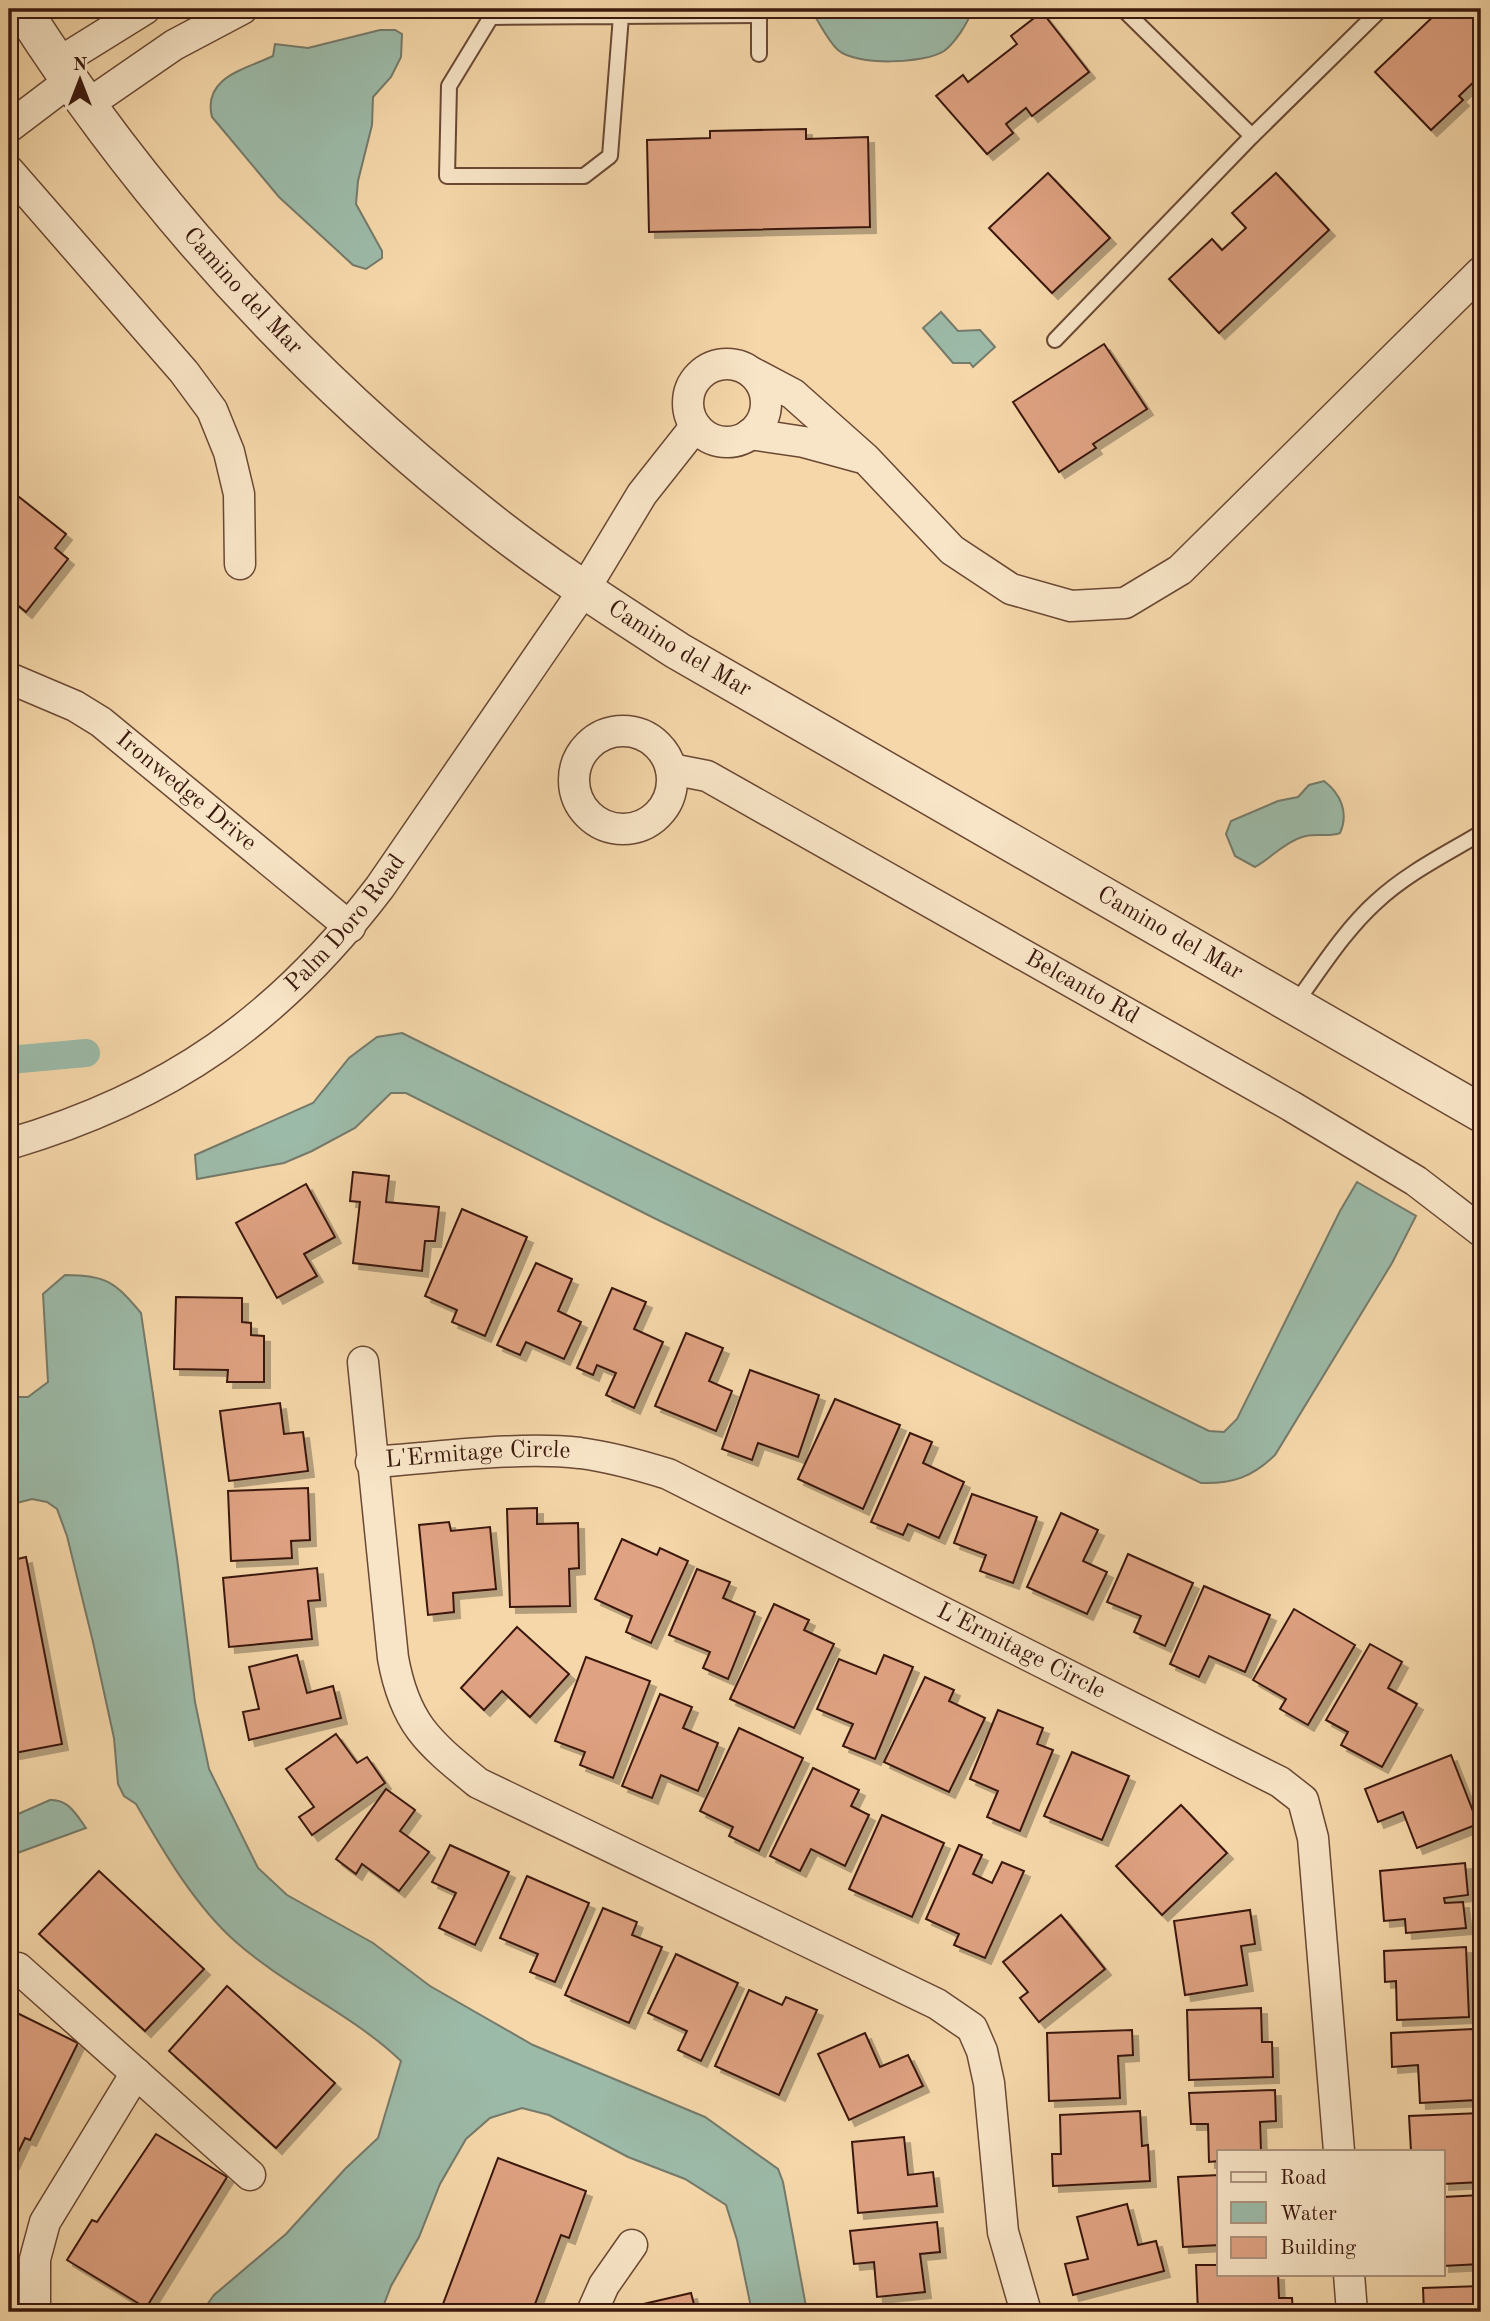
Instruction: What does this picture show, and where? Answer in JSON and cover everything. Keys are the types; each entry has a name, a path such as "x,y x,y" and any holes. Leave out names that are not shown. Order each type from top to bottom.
{"street":[{"name":"Camino del Mar","path":"22,9 72,83 189,233 309,363 392,441 469,506 584,590 678,651 1481,1113"},
{"path":"9,127 72,83 145,9"},
{"path":"72,83 174,45 242,9"},
{"path":"9,171 184,372 212,410 229,452 239,494 240,564"},
{"path":"866,459 804,442 750,434 730,442 717,441 695,426 687,402 696,378 718,364 731,364 793,394 866,459 952,550 1011,589 1071,606 1125,603 1180,570 1481,272"},
{"path":"750,434 764,416 766,405 761,382 753,373"},
{"name":"Palm Doro Road","path":"9,1144 55,1130 122,1104 185,1070 249,1026 303,978 350,926 584,590 642,494 695,426"},
{"name":"Ironwedge Drive","path":"9,678 75,706 101,722 350,926"},
{"name":"Belcanto Rd","path":"671,769 707,776 1291,1106 1416,1181 1462,1213 1481,1231"},
{"path":"363,1362 371,1462"},
{"name":"L'Ermitage Circle","path":"1026,2312 1003,2232 989,2083 982,2052 972,2028 937,2004 478,1783 436,1748 416,1727 397,1678 371,1462 531,1452 578,1453 624,1461 668,1474 1280,1782 1303,1800 1313,1838 1339,2150"},
{"path":"19,1968 250,2175"},
{"path":"35,2312 35,2259 45,2222 136,2073"},
{"path":"592,2312 604,2285 632,2245"},
{"path":"1349,2276 1352,2312"}],"lane":[{"path":"1123,9 1252,136"},
{"path":"1055,340 1252,136 1381,9"},
{"path":"621,16 610,156 584,176 447,176 449,86 491,17 759,12 759,54"},
{"path":"1294,1006 1348,932 1376,902 1409,876 1481,833"}],"water":[{"path":"810,9 972,11 960,33 944,51 922,59 874,61 859,59 838,50"},
{"path":"380,30 395,30 402,34 401,57 391,77 373,97 372,125 358,181 356,204 382,251 382,258 366,269 353,265 279,197 212,117 211,103 220,84 239,70 273,56 275,44 308,48"},
{"path":"941,312 958,331 980,330 995,347 973,367 970,363 953,363 923,328"},
{"path":"1324,781 1342,804 1344,818 1340,833 1296,839 1255,867 1235,856 1226,834 1231,821 1278,801 1298,797 1309,785"},
{"path":"402,1033 1209,1431 1224,1432 1237,1419 1357,1182 1416,1216 1392,1263 1275,1455 1241,1478 1201,1483 654,1218 406,1093 391,1093 355,1128 284,1163 197,1179 195,1155 313,1103 349,1058 377,1037"},
{"path":"65,1275 91,1277 109,1282 141,1313 195,1702 209,1769 258,1868 287,1895 373,1943 430,1986 533,2045 705,2117 778,2169 783,2182 807,2312 752,2312 737,2240 726,2205 685,2179 628,2157 549,2115 522,2108 490,2118 466,2139 440,2184 419,2237 391,2286 381,2312 202,2312 214,2295 286,2234 345,2169 378,2138 401,2061 362,2029 276,1973 221,1928 193,1895 136,1804 124,1796 118,1784 114,1738 93,1642 67,1536 57,1509 47,1502 32,1499 9,1505 9,1397 28,1397 48,1382 43,1294"},
{"path":"50,1800 67,1805 86,1828 9,1856 9,1818"}],"building":[{"path":"1441,9 1481,9 1481,75 1459,96 1463,100 1431,130 1375,72"},
{"path":"1042,12 1089,72 1032,116 1026,108 1006,124 1013,133 987,154 936,96 963,75 968,82 1017,44 1011,36"},
{"path":"806,129 806,139 868,137 870,227 649,232 647,140 710,138 710,131"},
{"path":"1048,173 1110,238 1052,293 989,228"},
{"path":"1276,173 1329,230 1219,333 1169,279 1212,239 1222,250 1246,228 1232,213"},
{"path":"1104,344 1147,409 1093,444 1096,448 1059,472 1013,402"},
{"path":"9,489 66,534 55,548 68,559 26,612 9,598"},
{"path":"353,1172 389,1176 386,1202 439,1207 435,1241 425,1241 422,1271 353,1263 360,1202 350,1201"},
{"path":"306,1184 335,1237 304,1254 317,1276 277,1298 236,1223"},
{"path":"462,1209 527,1237 485,1336 452,1322 457,1310 425,1296"},
{"path":"536,1263 572,1279 558,1311 581,1322 564,1359 526,1342 520,1355 497,1345"},
{"path":"612,1288 646,1302 634,1329 663,1342 634,1408 606,1395 616,1373 597,1365 593,1375 577,1368"},
{"path":"176,1297 242,1298 242,1322 251,1323 251,1335 264,1336 264,1382 227,1382 228,1370 174,1369"},
{"path":"686,1333 723,1348 709,1381 732,1391 716,1431 655,1406"},
{"path":"750,1370 819,1395 798,1457 758,1443 752,1460 722,1449"},
{"path":"835,1399 900,1425 863,1509 798,1479"},
{"path":"280,1403 284,1434 303,1432 308,1471 229,1481 220,1411"},
{"path":"910,1433 932,1442 923,1463 964,1482 939,1538 908,1524 903,1535 871,1522"},
{"path":"308,1488 310,1540 291,1541 292,1558 231,1561 228,1491"},
{"path":"972,1494 1037,1517 1013,1583 980,1571 986,1555 954,1543"},
{"path":"537,1508 537,1524 578,1523 579,1568 569,1569 570,1606 510,1607 507,1509"},
{"path":"1061,1513 1098,1530 1083,1561 1107,1572 1087,1614 1027,1587"},
{"path":"449,1522 451,1531 490,1527 496,1589 453,1593 454,1612 428,1615 419,1525"},
{"path":"622,1539 657,1555 660,1548 688,1561 651,1643 626,1632 632,1616 595,1599"},
{"path":"1128,1554 1193,1583 1165,1646 1134,1632 1141,1616 1107,1602"},
{"path":"26,1557 62,1744 9,1754 9,1561"},
{"path":"317,1568 320,1600 308,1601 312,1639 229,1647 223,1578"},
{"path":"697,1569 730,1582 723,1598 755,1612 728,1679 703,1668 710,1652 669,1635"},
{"path":"1204,1586 1270,1615 1245,1672 1209,1656 1199,1677 1170,1664"},
{"path":"774,1604 809,1620 804,1630 834,1644 794,1728 730,1699"},
{"path":"1294,1609 1355,1645 1308,1725 1280,1709 1286,1699 1253,1680"},
{"path":"517,1627 569,1674 530,1717 502,1691 484,1710 461,1688"},
{"path":"1370,1644 1402,1662 1388,1688 1417,1704 1382,1767 1341,1745 1348,1732 1326,1720"},
{"path":"297,1655 307,1693 333,1686 341,1718 249,1740 243,1712 259,1709 249,1667"},
{"path":"884,1655 913,1667 875,1759 843,1746 853,1724 817,1709 839,1659 876,1674"},
{"path":"586,1657 650,1681 613,1778 580,1765 585,1752 555,1741"},
{"path":"925,1677 954,1690 949,1701 985,1718 949,1792 884,1762"},
{"path":"660,1694 692,1707 683,1728 718,1743 698,1791 661,1775 652,1798 622,1786"},
{"path":"998,1710 1043,1728 1037,1744 1053,1750 1020,1831 987,1817 998,1791 970,1779"},
{"path":"739,1728 803,1758 759,1851 729,1836 733,1827 700,1811"},
{"path":"336,1734 357,1763 367,1757 385,1783 312,1835 299,1817 314,1807 286,1769"},
{"path":"1072,1752 1129,1776 1102,1840 1044,1816"},
{"path":"1451,1755 1478,1824 1417,1848 1403,1812 1378,1822 1365,1789"},
{"path":"813,1768 859,1790 851,1806 869,1815 845,1866 811,1849 800,1871 770,1856"},
{"path":"386,1789 415,1810 400,1831 429,1852 399,1891 362,1864 356,1874 336,1859"},
{"path":"1181,1805 1227,1853 1162,1915 1116,1866"},
{"path":"882,1815 944,1843 912,1917 849,1889"},
{"path":"450,1845 509,1872 475,1945 439,1928 456,1893 432,1882"},
{"path":"959,1845 982,1855 973,1874 992,1883 1002,1862 1024,1871 985,1958 954,1945 959,1934 926,1919"},
{"path":"1465,1863 1468,1895 1444,1898 1445,1903 1463,1902 1466,1928 1406,1933 1405,1919 1384,1921 1380,1871"},
{"path":"99,1871 204,1969 145,2031 39,1934"},
{"path":"527,1876 589,1903 555,1982 530,1972 538,1954 500,1938"},
{"path":"603,1908 637,1922 632,1935 662,1947 629,2023 565,1995"},
{"path":"1250,1910 1255,1944 1241,1946 1247,1985 1185,1995 1174,1921"},
{"path":"1061,1915 1105,1969 1039,2022 1020,1998 1028,1992 1003,1962"},
{"path":"1466,1947 1469,2017 1397,2020 1396,1981 1385,1982 1384,1951"},
{"path":"676,1954 738,1983 701,2061 678,2050 687,2031 648,2013"},
{"path":"227,1986 335,2083 276,2148 169,2051"},
{"path":"749,1990 782,2005 786,1997 817,2010 779,2095 715,2066"},
{"path":"1261,2008 1262,2042 1272,2042 1273,2077 1189,2080 1187,2010"},
{"path":"9,2009 78,2043 30,2140 25,2138 9,2171"},
{"path":"1473,2029 1477,2100 1420,2103 1418,2065 1392,2067 1391,2033"},
{"path":"1132,2030 1133,2055 1118,2056 1120,2098 1049,2101 1047,2033"},
{"path":"865,2033 880,2067 908,2055 923,2086 849,2120 818,2054"},
{"path":"1275,2090 1276,2121 1260,2122 1261,2150 1217,2150 1217,2161 1209,2162 1208,2124 1191,2124 1189,2093"},
{"path":"1140,2111 1142,2146 1148,2145 1150,2181 1053,2186 1052,2154 1061,2154 1060,2115"},
{"path":"1481,2113 1481,2135 1473,2135 1474,2155 1481,2155 1481,2182 1444,2184 1444,2150 1411,2150 1409,2116"},
{"path":"156,2134 227,2177 146,2308 67,2260 92,2220 97,2222"},
{"path":"904,2137 908,2175 933,2172 937,2206 858,2213 852,2142"},
{"path":"498,2158 586,2191 569,2238 561,2235 532,2312 440,2312"},
{"path":"1217,2175 1217,2245 1183,2247 1178,2177"},
{"path":"1481,2195 1481,2264 1444,2266 1444,2197"},
{"path":"1127,2204 1138,2245 1156,2241 1164,2271 1073,2295 1065,2264 1088,2259 1077,2217"},
{"path":"937,2222 940,2252 920,2254 925,2292 877,2297 874,2262 854,2264 850,2231"},
{"path":"1196,2265 1217,2265 1217,2276 1278,2276 1279,2298 1292,2298 1293,2312 1198,2312"},
{"path":"1481,2286 1481,2312 1424,2312 1423,2288"},
{"path":"691,2293 696,2312 609,2312"}],"waterway":[{"path":"9,1060 86,1053"}]}
